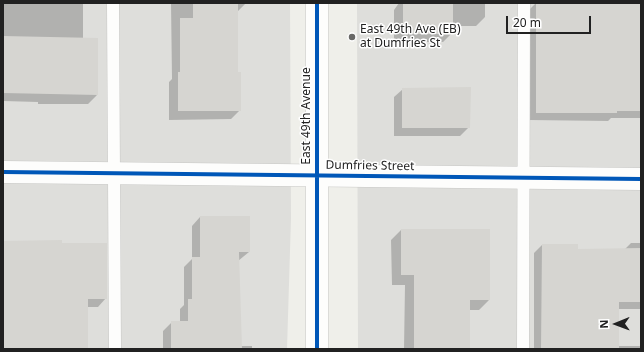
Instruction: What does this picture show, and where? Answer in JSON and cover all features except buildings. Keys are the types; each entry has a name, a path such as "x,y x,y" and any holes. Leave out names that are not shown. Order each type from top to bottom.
{"street":[{"name":"East 49th Avenue","path":"317,3 317,349"},
{"name":"Dumfries Street","path":"3,172 641,178"}],"lane":[{"path":"113,3 115,349"},
{"path":"523,349 522,178 524,3"}],"shaded area":[{"path":"3,3 290,3 291,218 287,349 3,349"},
{"path":"357,3 641,3 641,349 358,349"}],"cycle path":[{"path":"317,3 317,349"},
{"path":"3,172 641,179"}],"place":[{"name":"East 49th Ave (EB) at Dumfries St","path":"352,37"}]}
